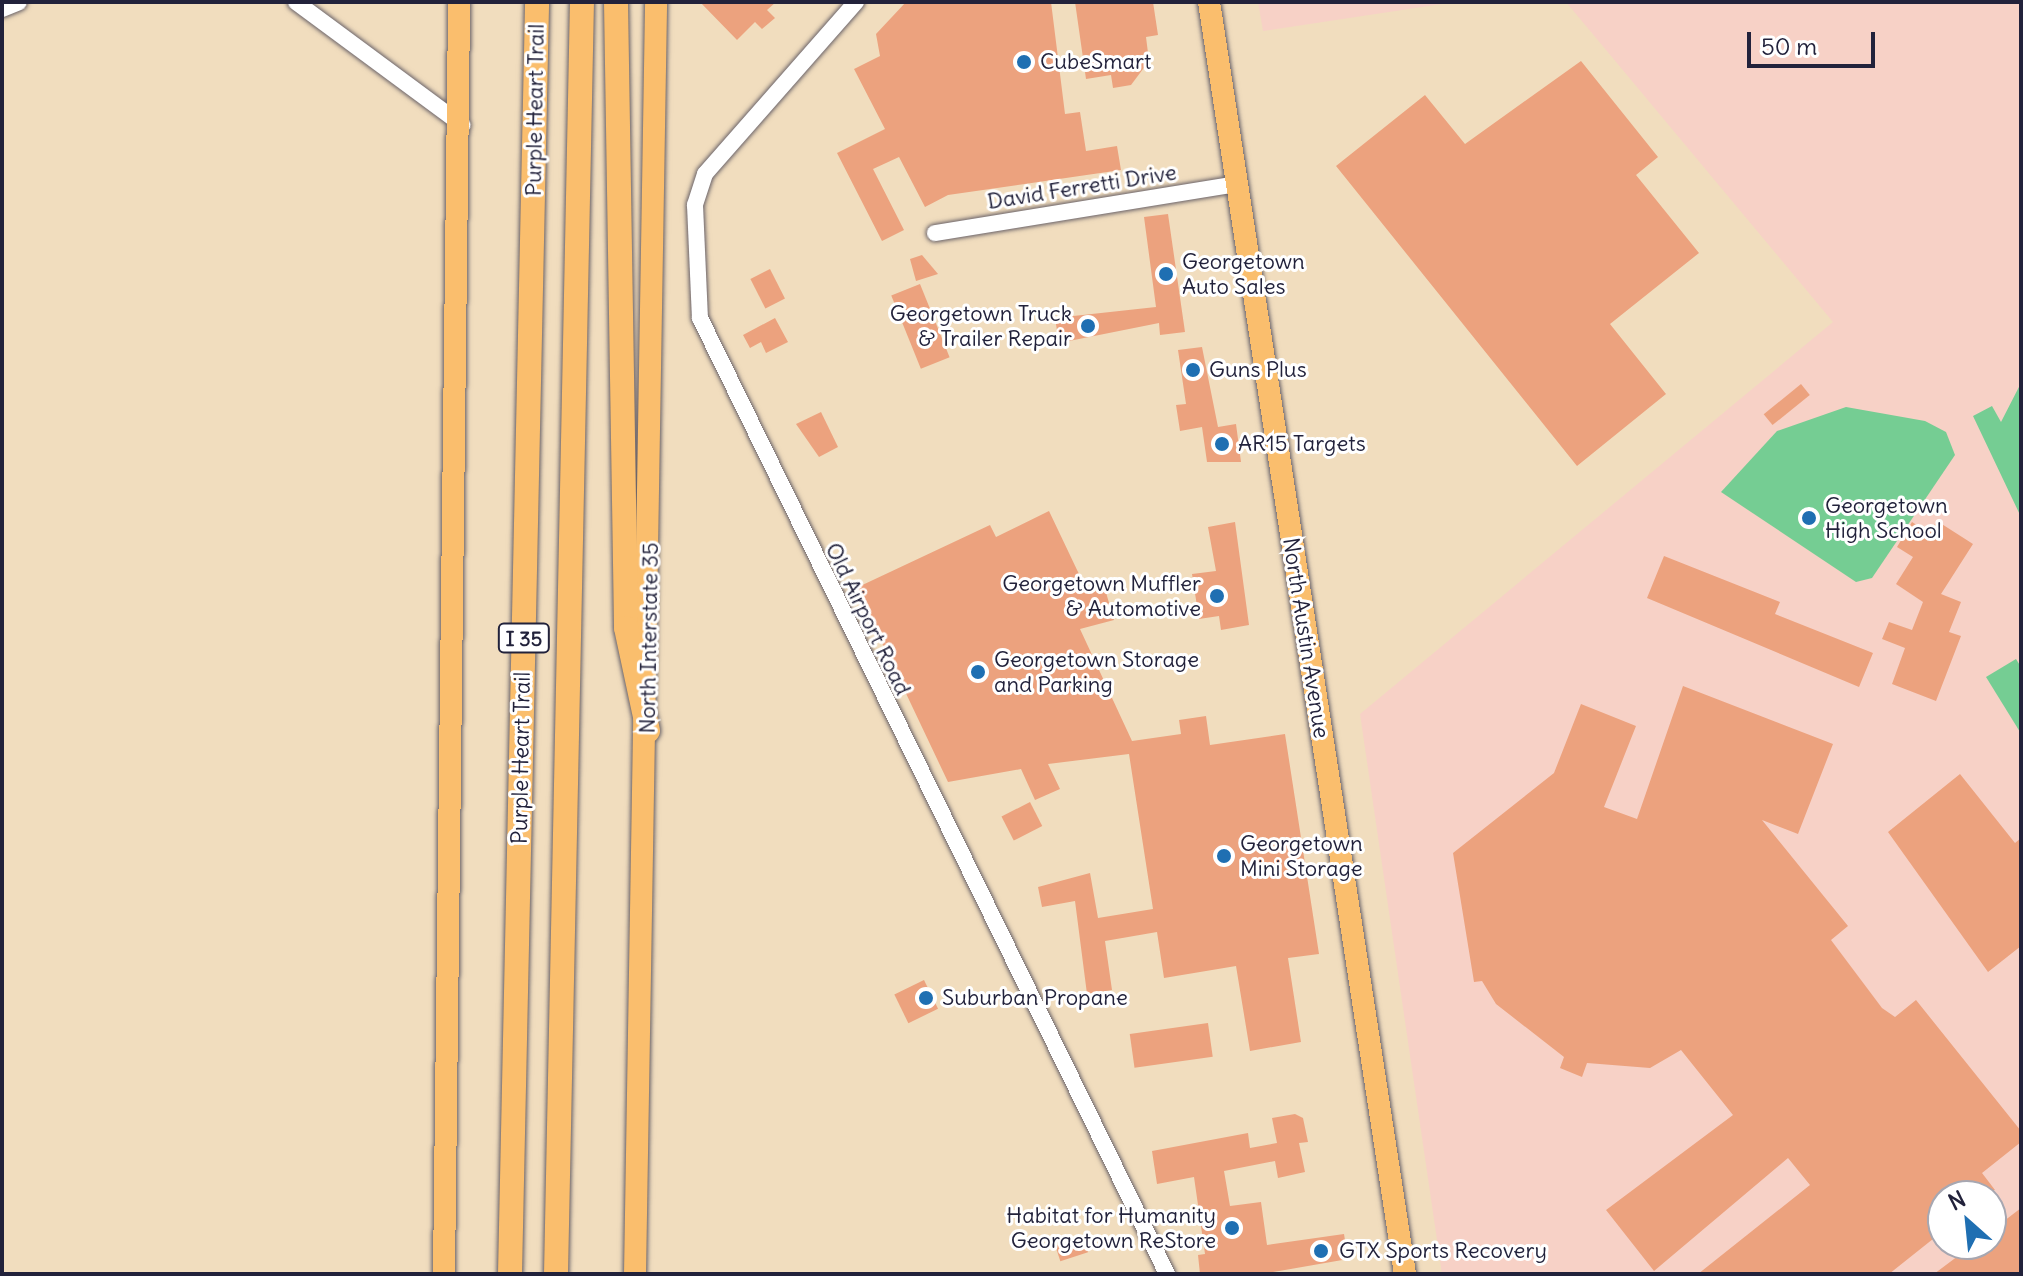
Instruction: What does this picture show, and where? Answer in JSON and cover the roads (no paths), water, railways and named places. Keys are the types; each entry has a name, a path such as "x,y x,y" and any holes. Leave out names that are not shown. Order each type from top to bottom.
{"highway":[{"name":"Purple Heart Trail","path":"510,1274 537,2"},
{"name":"Purple Heart Trail","path":"556,1274 582,2"},
{"path":"616,2 626,628 648,731"}],"main road":[{"path":"444,1274 462,125 459,2"},
{"name":"North Interstate 35","path":"635,1274 648,731 656,2"},
{"name":"North Austin Avenue","path":"1209,2 1405,1274"}],"street":[{"path":"2,9 19,2"},
{"path":"296,2 462,125"},
{"name":"Old Airport Road","path":"856,2 705,174 695,205 700,318 1167,1274"},
{"name":"David Ferretti Drive","path":"935,233 1236,184"}],"place":[{"name":"CubeSmart","path":"1024,62"},
{"name":"Georgetown Auto Sales","path":"1166,274"},
{"name":"Georgetown Truck & Trailer Repair","path":"1088,326"},
{"name":"Guns Plus","path":"1193,370"},
{"name":"AR15 Targets","path":"1222,444"},
{"name":"Georgetown High School","path":"1809,518"},
{"name":"Georgetown Muffler & Automotive","path":"1217,596"},
{"name":"Georgetown Storage and Parking","path":"978,672"},
{"name":"Georgetown Mini Storage","path":"1224,856"},
{"name":"Suburban Propane","path":"926,998"},
{"name":"Habitat for Humanity Georgetown ReStore","path":"1232,1228"},
{"name":"GTX Sports Recovery","path":"1321,1251"}]}
